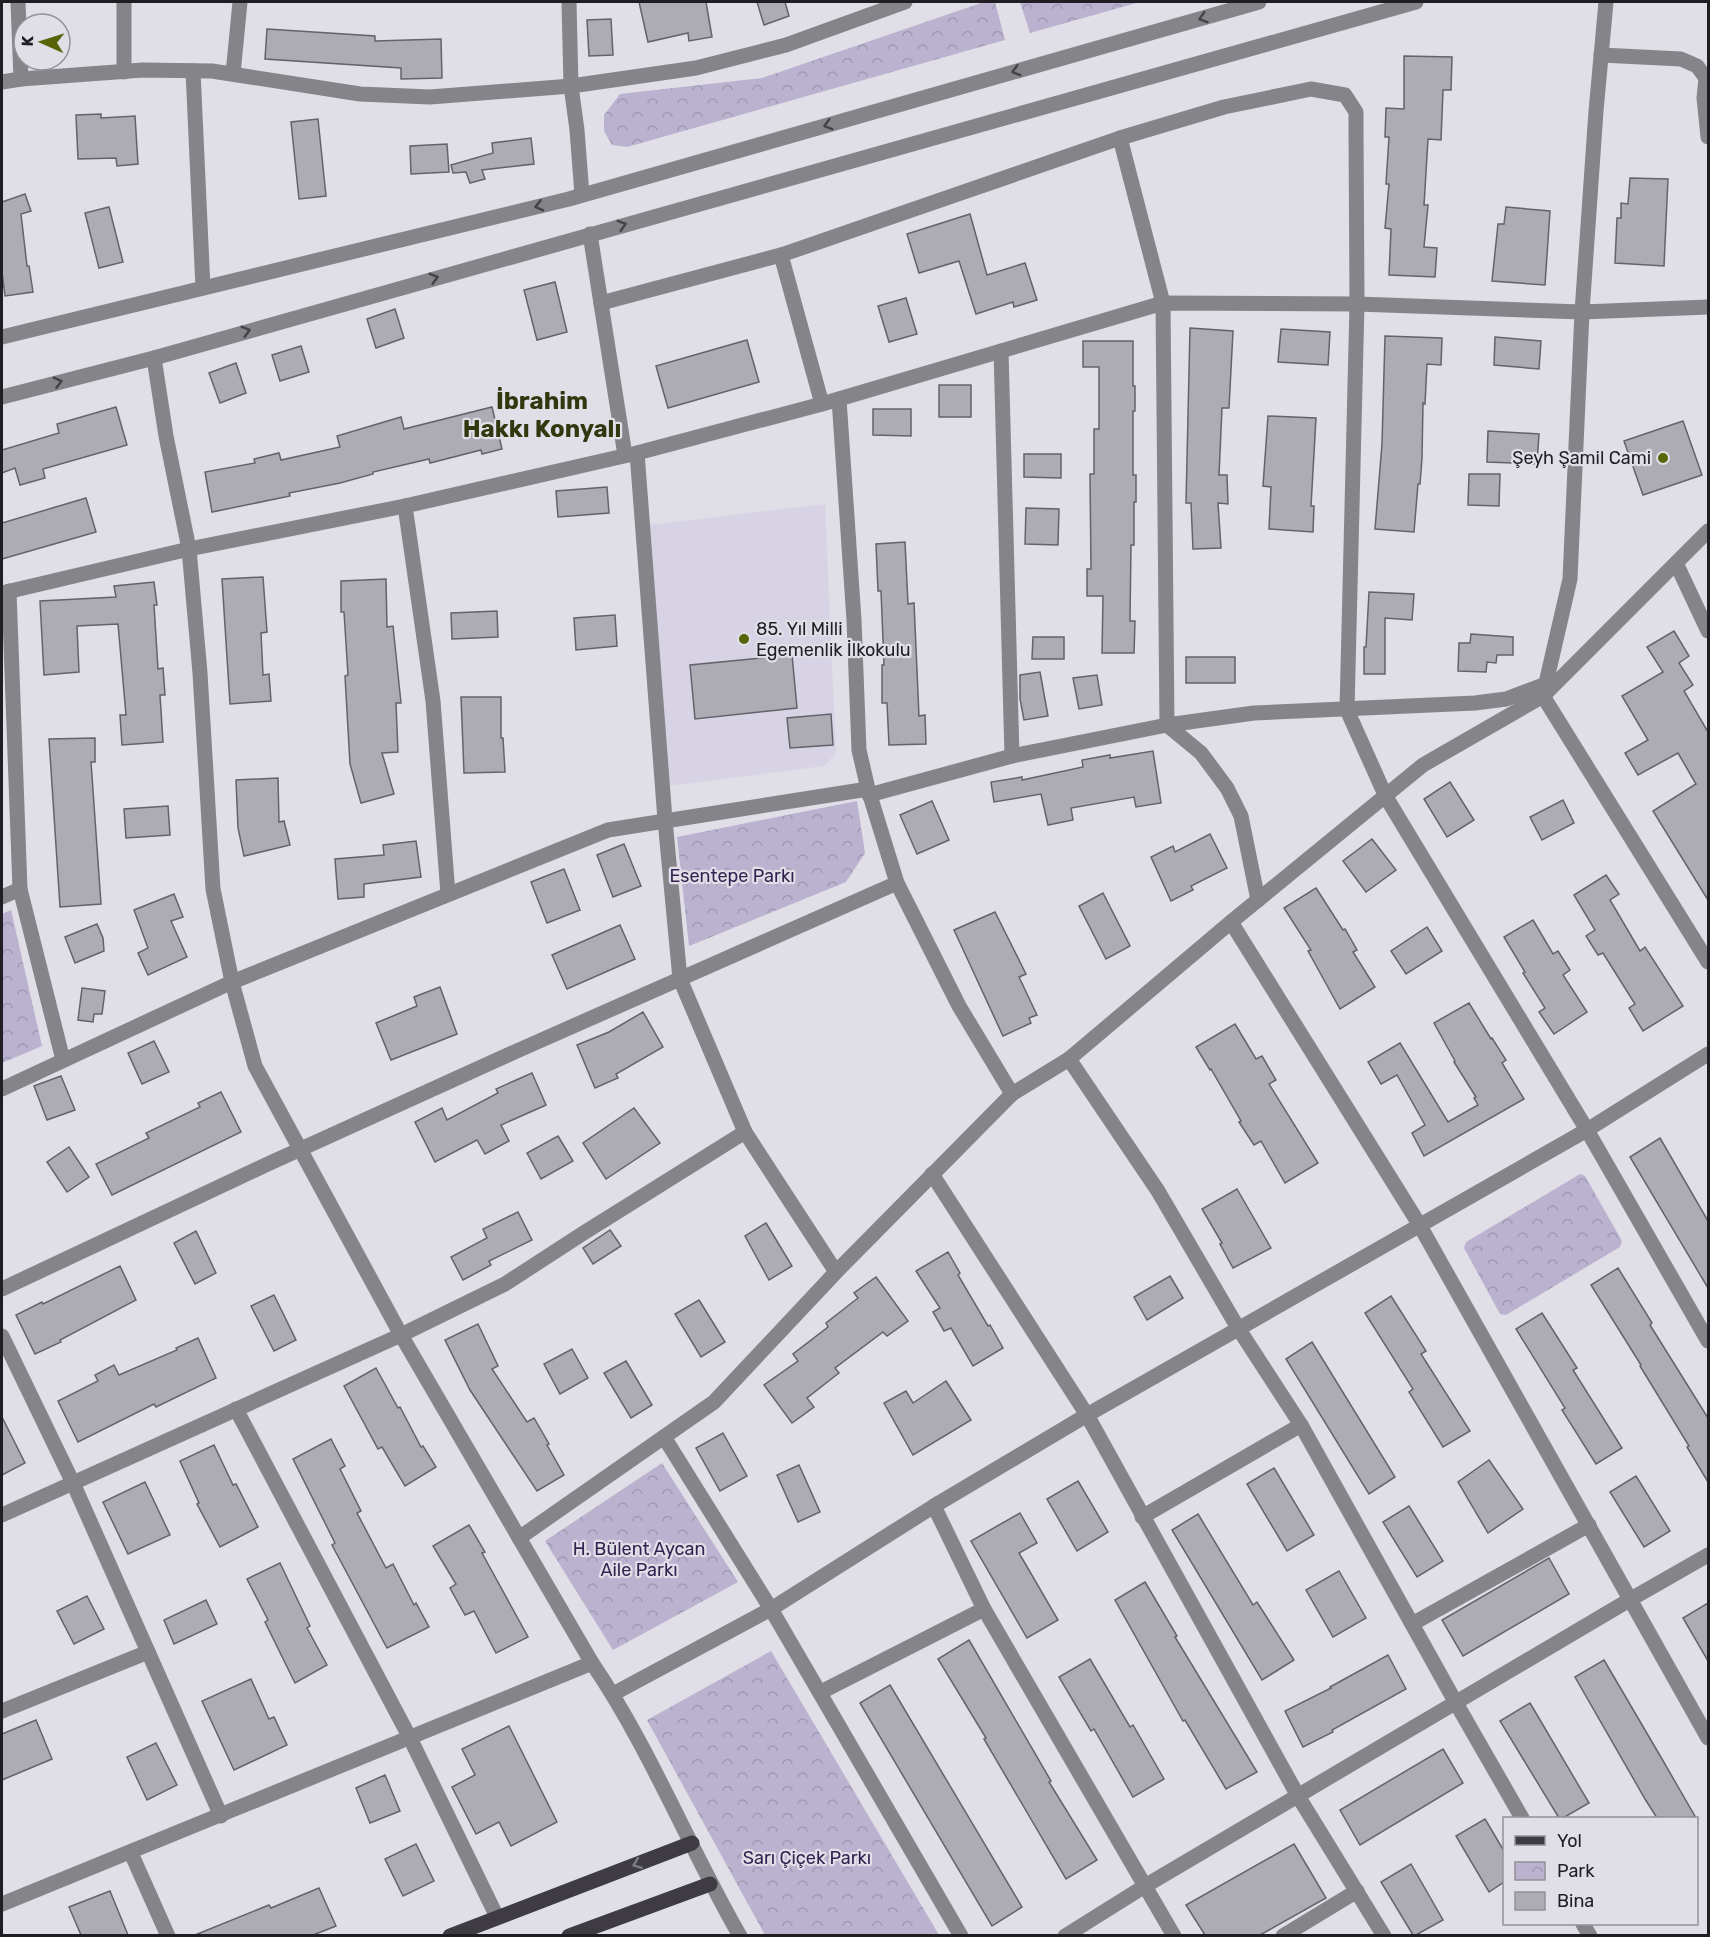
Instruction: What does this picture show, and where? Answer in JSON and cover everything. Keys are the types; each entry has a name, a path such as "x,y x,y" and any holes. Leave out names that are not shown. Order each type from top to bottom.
{"main road":[{"path":"450,1935 692,1843"},
{"path":"569,1935 710,1884"}],"street":[{"path":"18,2 21,79"},
{"path":"124,2 124,72"},
{"path":"233,74 240,2"},
{"path":"569,2 571,86 582,195"},
{"path":"2,82 124,72 212,71 360,94 430,97 571,86 696,68 786,45 904,2"},
{"path":"2,338 582,195 1259,2"},
{"path":"2,397 154,358 1416,2"},
{"path":"1606,2 1582,312 1570,579 1545,690 1708,962"},
{"path":"1601,55 1681,59 1697,66 1707,77 1704,98 1708,136"},
{"path":"193,71 203,288"},
{"path":"601,303 781,255 1120,138 1224,107 1311,89 1345,95 1356,112 1357,304 1347,710 1386,797 1587,1130 1708,1341"},
{"path":"1120,138 1162,303 1167,725 1201,753 1227,788 1237,807 1249,845 1258,900"},
{"path":"590,234 601,303 631,454 680,979 745,1132 836,1272"},
{"path":"781,255 822,404"},
{"path":"63,1060 20,889 5,592 189,549 405,506 631,454 822,404 1162,303 1357,304 1582,312 1708,307"},
{"path":"1001,351 1012,756"},
{"path":"154,358 166,436 189,549 200,672 213,889 232,982 255,1066 401,1335 592,1663 614,1694 692,1843 710,1884 740,1935"},
{"path":"839,399 854,620 859,750 869,792 897,883 959,1005 1012,1094"},
{"path":"405,506 433,700 448,894"},
{"path":"519,1538 714,1402 836,1272 1012,1094 1069,1059 1231,922 1423,765 1545,690 1708,531"},
{"path":"1676,563 1708,631"},
{"path":"2,1089 232,982 608,830 869,792 1012,756 1167,725 1254,713 1475,704 1545,690"},
{"path":"2,1289 301,1149 897,883"},
{"path":"2,897 20,889"},
{"path":"1231,922 1419,1224 1708,1738"},
{"path":"614,1694 771,1609 933,1506 1238,1328 1587,1130 1708,1054"},
{"path":"1069,1059 1158,1191 1238,1328 1301,1425 1521,1817"},
{"path":"2,1515 401,1335 506,1284 745,1132"},
{"path":"932,1174 1087,1415 1298,1796 1384,1935"},
{"path":"2,1336 73,1483 221,1816"},
{"path":"236,1410 410,1738 497,1917"},
{"path":"1142,1517 1301,1425"},
{"path":"664,1437 821,1692 961,1935"},
{"path":"933,1506 984,1609 1174,1935"},
{"path":"1412,1624 1589,1525"},
{"path":"1065,1935 1708,1555"},
{"path":"821,1692 984,1609"},
{"path":"2,1711 148,1652"},
{"path":"2,1905 592,1663"},
{"path":"131,1853 168,1935"},
{"path":"1283,1935 1357,1891"}],"shaded area":[{"name":"85. Yıl Milli Egemenlik İlkokulu","path":"825,504 836,753 824,766 669,786 649,525"}],"green space":[{"path":"984,2 995,2 1005,40 627,147 612,145 604,131 604,115 620,94 762,78"},
{"path":"1020,2 1140,2 1030,33"},
{"name":"Esentepe Parkı","path":"857,801 865,853 846,882 689,946 677,837"},
{"path":"11,910 42,1046 2,1063 2,914"},
{"path":"1580,1174 1585,1176 1622,1241 1620,1247 1506,1315 1500,1314 1464,1248 1466,1242"},
{"name":"H. Bülent Aycan Aile Parkı","path":"662,1463 738,1582 613,1650 545,1541"},
{"name":"Sarı Çiçek Parkı","path":"771,1651 939,1935 765,1935 647,1720"}],"building":[{"path":"639,2 706,2 712,37 689,41 688,33 648,42"},
{"path":"757,2 785,2 789,16 764,25"},
{"path":"611,19 613,55 589,56 587,20"},
{"path":"267,29 375,36 375,41 441,39 442,78 401,79 401,68 265,59"},
{"path":"1404,56 1452,57 1451,90 1443,90 1441,140 1428,139 1424,205 1428,205 1424,247 1437,248 1435,277 1389,275 1391,229 1385,228 1389,184 1386,184 1389,137 1385,137 1386,108 1404,109"},
{"path":"101,114 101,118 135,116 138,164 117,166 116,158 78,159 76,115"},
{"path":"318,119 326,196 299,199 291,122"},
{"path":"531,138 534,164 482,170 485,179 470,183 466,172 453,173 451,165 493,153 492,143"},
{"path":"447,144 449,172 411,174 410,146"},
{"path":"1630,178 1668,179 1664,266 1615,263 1617,218 1621,218 1621,203 1628,204"},
{"path":"25,194 31,211 21,214 27,266 29,266 33,292 5,296 2,272 2,202"},
{"path":"109,207 123,262 99,268 85,213"},
{"path":"1506,207 1550,211 1545,285 1492,281 1498,224 1504,224"},
{"path":"970,214 987,275 1025,263 1037,300 1014,307 1013,302 976,314 959,261 919,273 907,234"},
{"path":"555,282 567,332 537,340 524,290"},
{"path":"906,298 917,334 889,342 878,306"},
{"path":"395,309 404,338 376,348 367,319"},
{"path":"1190,328 1233,331 1229,408 1222,408 1219,475 1227,475 1228,504 1218,503 1221,548 1193,549 1191,503 1186,503"},
{"path":"1281,329 1330,332 1328,365 1278,362"},
{"path":"1385,336 1442,338 1441,365 1427,364 1420,484 1418,484 1414,532 1375,529 1382,444"},
{"path":"1495,337 1541,341 1539,369 1494,365"},
{"path":"747,340 759,382 668,408 656,366"},
{"path":"1083,341 1133,341 1135,411 1133,411 1133,475 1136,475 1136,502 1134,502 1134,545 1131,545 1130,621 1135,621 1134,653 1102,653 1103,596 1087,596 1087,569 1091,569 1090,474 1094,474 1094,429 1099,429 1099,367 1083,367"},
{"path":"301,346 309,372 280,381 272,355"},
{"path":"236,363 246,393 220,403 209,373"},
{"path":"939,385 971,385 971,417 939,417"},
{"path":"116,407 127,445 43,469 45,478 20,485 15,468 2,473 2,450 59,433 57,424"},
{"path":"492,407 502,449 482,454 481,450 430,463 429,459 373,472 373,474 340,483 289,493 290,496 212,512 205,472 255,463 254,459 279,453 281,460 340,447 337,436 401,417 404,429"},
{"path":"873,409 911,409 911,436 873,435"},
{"path":"1268,416 1316,418 1311,506 1314,506 1313,532 1269,529 1271,487 1263,486"},
{"name":"Şeyh Şamil Cami","path":"1683,421 1702,475 1643,495 1624,441"},
{"path":"1488,431 1539,434 1537,464 1487,462"},
{"path":"1024,454 1061,454 1061,478 1024,477"},
{"path":"1469,474 1500,474 1499,506 1468,505"},
{"path":"607,487 609,513 558,517 556,491"},
{"path":"86,498 96,532 2,559 2,523"},
{"path":"1026,508 1059,509 1058,545 1025,544"},
{"path":"905,542 908,604 914,603 919,716 925,715 926,744 889,745 887,703 882,703 882,665 884,665 881,591 878,591 876,544"},
{"path":"263,577 267,632 261,633 263,675 269,674 271,701 230,704 222,579"},
{"path":"386,579 387,627 393,626 401,703 396,703 398,752 382,753 394,794 361,803 350,764 345,676 348,675 344,612 341,612 341,581"},
{"path":"154,582 157,605 154,605 158,669 163,668 165,695 160,695 163,742 122,745 120,715 126,715 118,624 77,626 79,672 44,675 40,601 116,597 114,586"},
{"path":"1369,592 1414,594 1412,620 1385,618 1385,674 1364,674"},
{"path":"497,611 498,637 452,639 451,613"},
{"path":"615,615 617,646 576,650 574,618"},
{"path":"1674,631 1689,656 1679,663 1693,685 1684,691 1708,732 1708,900 1653,811 1696,784 1678,753 1638,775 1625,753 1648,740 1622,696 1663,672 1647,647"},
{"path":"1471,634 1513,637 1513,655 1497,655 1496,663 1487,662 1486,672 1458,671 1459,643 1470,643"},
{"path":"1033,637 1064,637 1064,659 1032,659"},
{"path":"792,655 797,708 695,719 690,665"},
{"path":"1186,657 1235,657 1235,683 1186,683"},
{"path":"1040,672 1048,716 1024,720 1020,699 1020,675"},
{"path":"1097,675 1102,705 1079,709 1073,678"},
{"path":"461,697 501,697 501,738 503,738 505,772 464,773"},
{"path":"831,714 833,745 790,748 787,718"},
{"path":"95,738 95,762 91,762 101,904 60,907 49,739"},
{"path":"1153,751 1161,803 1136,807 1134,797 1071,808 1073,820 1048,825 1041,794 994,802 991,782 1022,777 1022,780 1083,767 1082,760"},
{"path":"278,778 279,822 284,821 290,845 244,856 238,828 236,780"},
{"path":"1450,782 1474,820 1447,837 1424,799"},
{"path":"1563,800 1574,823 1542,840 1530,817"},
{"path":"932,801 949,840 917,854 900,815"},
{"path":"168,806 170,835 126,838 124,809"},
{"path":"1210,834 1227,868 1191,886 1193,890 1171,901 1151,857 1173,846 1175,852"},
{"path":"1372,839 1396,870 1366,892 1343,861"},
{"path":"416,841 421,877 364,884 364,897 338,899 335,859 384,855 383,845"},
{"path":"624,844 641,886 613,897 597,855"},
{"path":"564,869 580,910 547,923 531,882"},
{"path":"1606,875 1619,894 1610,900 1640,951 1645,947 1683,1006 1643,1031 1629,1008 1635,1004 1603,953 1598,955 1586,936 1595,930 1574,895"},
{"path":"1316,888 1343,930 1345,929 1357,950 1353,952 1375,987 1340,1009 1308,951 1311,950 1284,908"},
{"path":"1103,893 1130,946 1106,959 1079,906"},
{"path":"174,894 183,917 171,921 187,957 148,975 138,953 148,948 134,910"},
{"path":"995,912 1026,974 1019,977 1037,1015 1029,1018 1031,1023 1003,1036 954,930"},
{"path":"1533,920 1553,954 1558,951 1570,970 1563,975 1587,1012 1554,1034 1539,1012 1545,1008 1504,937"},
{"path":"97,924 103,938 104,951 75,963 65,937"},
{"path":"620,925 635,959 567,989 552,955"},
{"path":"1427,927 1442,951 1406,974 1391,951"},
{"path":"440,987 457,1034 391,1060 376,1023 417,1006 414,997"},
{"path":"82,988 105,991 102,1014 94,1014 93,1022 78,1020"},
{"path":"1469,1003 1506,1060 1502,1063 1524,1099 1424,1156 1412,1133 1425,1125 1397,1075 1381,1084 1368,1062 1400,1043 1448,1122 1478,1105 1474,1098 1476,1097 1454,1062 1434,1023"},
{"path":"643,1012 663,1047 616,1074 618,1078 595,1088 577,1045 609,1032"},
{"path":"1235,1024 1256,1059 1262,1056 1276,1080 1269,1084 1318,1163 1285,1183 1261,1141 1254,1145 1196,1047"},
{"path":"154,1041 169,1072 142,1084 128,1053"},
{"path":"532,1073 546,1105 501,1125 509,1141 485,1154 477,1140 435,1162 415,1122 442,1108 447,1120 498,1093 496,1089"},
{"path":"61,1076 75,1110 47,1120 34,1086"},
{"path":"221,1092 241,1132 112,1195 96,1164 149,1138 146,1133 200,1107 198,1103"},
{"path":"634,1108 660,1143 606,1179 583,1143"},
{"path":"558,1136 573,1161 541,1179 527,1153"},
{"path":"1660,1138 1708,1221 1708,1288 1630,1157"},
{"path":"69,1147 89,1177 67,1192 47,1162"},
{"path":"1237,1189 1271,1248 1233,1268 1220,1244 1222,1243 1202,1209"},
{"path":"518,1212 532,1240 489,1261 491,1265 463,1280 451,1257 487,1238 483,1229"},
{"path":"766,1223 792,1266 769,1280 745,1236"},
{"path":"610,1230 621,1246 593,1264 583,1248"},
{"path":"196,1231 216,1273 195,1284 174,1243"},
{"path":"948,1252 960,1273 958,1275 1003,1348 973,1366 951,1328 944,1331 933,1312 940,1308 916,1271"},
{"path":"120,1266 136,1300 35,1354 16,1315"},
{"path":"1618,1268 1652,1323 1650,1325 1708,1418 1708,1482 1641,1365 1591,1285"},
{"path":"1170,1276 1183,1298 1147,1320 1134,1297"},
{"path":"876,1277 908,1321 887,1336 883,1332 835,1368 839,1373 807,1398 814,1407 792,1423 764,1385 798,1361 793,1354 828,1327 826,1323 858,1298 854,1293"},
{"path":"274,1295 296,1340 274,1351 251,1306"},
{"path":"1391,1296 1426,1351 1421,1354 1470,1431 1443,1447 1409,1392 1413,1389 1365,1313"},
{"path":"699,1300 725,1342 701,1357 675,1314"},
{"path":"1542,1313 1577,1368 1573,1370 1622,1448 1596,1464 1562,1410 1565,1408 1516,1329"},
{"path":"478,1324 498,1366 492,1369 527,1422 534,1418 564,1475 537,1491 470,1390 445,1340"},
{"path":"198,1338 216,1378 156,1407 154,1404 78,1442 58,1401 98,1381 95,1375 114,1365 119,1375 177,1350 176,1348"},
{"path":"1312,1342 1395,1477 1369,1494 1286,1359"},
{"path":"572,1349 588,1378 560,1394 544,1364"},
{"path":"626,1361 652,1405 631,1418 604,1373"},
{"path":"376,1368 421,1447 423,1446 436,1467 405,1486 382,1447 378,1449 344,1386"},
{"path":"946,1381 971,1420 913,1455 884,1403 906,1391 913,1403"},
{"path":"2,1417 25,1463 2,1475"},
{"path":"723,1433 747,1476 720,1491 696,1448"},
{"path":"331,1439 345,1466 340,1469 361,1511 357,1513 386,1568 393,1564 414,1605 416,1603 429,1627 387,1648 332,1545 335,1543 293,1459"},
{"path":"214,1445 233,1485 236,1484 258,1527 220,1547 197,1504 199,1503 180,1461"},
{"path":"1489,1460 1523,1509 1488,1533 1458,1482"},
{"path":"799,1465 820,1512 798,1522 777,1475"},
{"path":"1274,1468 1314,1535 1287,1551 1247,1484"},
{"path":"1636,1476 1670,1531 1644,1547 1610,1492"},
{"path":"1078,1481 1108,1532 1077,1551 1047,1499"},
{"path":"145,1482 170,1535 128,1554 103,1502"},
{"path":"1409,1506 1443,1561 1417,1577 1383,1522"},
{"path":"1020,1513 1037,1543 1019,1553 1058,1620 1027,1638 971,1541"},
{"path":"1198,1514 1253,1605 1257,1602 1294,1660 1262,1680 1172,1530"},
{"path":"469,1525 528,1637 496,1653 474,1611 465,1615 450,1588 456,1584 433,1546"},
{"path":"1549,1558 1569,1594 1463,1656 1442,1620"},
{"path":"280,1563 310,1626 307,1628 327,1665 295,1683 265,1622 268,1620 247,1579"},
{"path":"1339,1571 1366,1618 1333,1637 1306,1590"},
{"path":"1145,1582 1177,1636 1175,1637 1257,1772 1226,1789 1185,1720 1183,1721 1115,1600"},
{"path":"87,1596 104,1629 74,1644 57,1611"},
{"path":"206,1600 217,1624 174,1644 164,1620"},
{"path":"1708,1603 1708,1661 1683,1618"},
{"path":"969,1640 1051,1781 1049,1782 1097,1860 1066,1879 938,1659"},
{"path":"1388,1655 1406,1689 1303,1747 1285,1711"},
{"path":"1090,1659 1130,1727 1133,1725 1164,1779 1133,1797 1094,1729 1091,1731 1059,1677"},
{"path":"1604,1660 1695,1817 1656,1817 1575,1677"},
{"path":"251,1679 269,1719 274,1717 287,1745 234,1770 202,1701"},
{"path":"890,1685 1022,1907 992,1926 860,1703"},
{"path":"1530,1703 1589,1803 1565,1817 1558,1817 1500,1721"},
{"path":"36,1720 52,1759 2,1780 2,1734"},
{"path":"509,1726 557,1822 511,1846 499,1822 476,1834 452,1787 475,1775 462,1749"},
{"path":"156,1743 177,1785 147,1800 127,1757"},
{"path":"1443,1749 1463,1783 1360,1845 1340,1810"},
{"path":"385,1775 400,1811 370,1823 356,1788"},
{"path":"1485,1819 1503,1849 1503,1883 1489,1892 1456,1836"},
{"path":"416,1844 434,1881 403,1896 385,1859"},
{"path":"1294,1844 1326,1898 1260,1935 1205,1935 1186,1905"},
{"path":"1411,1864 1443,1920 1416,1935 1413,1935 1381,1882"},
{"path":"319,1888 336,1926 313,1935 195,1935 269,1905 271,1908"},
{"path":"110,1891 128,1935 81,1935 69,1907"}],"place":[{"name":"Şeyh Şamil Cami","path":"1663,458"},
{"name":"85. Yıl Milli Egemenlik İlkokulu","path":"744,639"}],"district":[{"name":"İbrahim Hakkı Konyalı","path":"542,415"}]}
